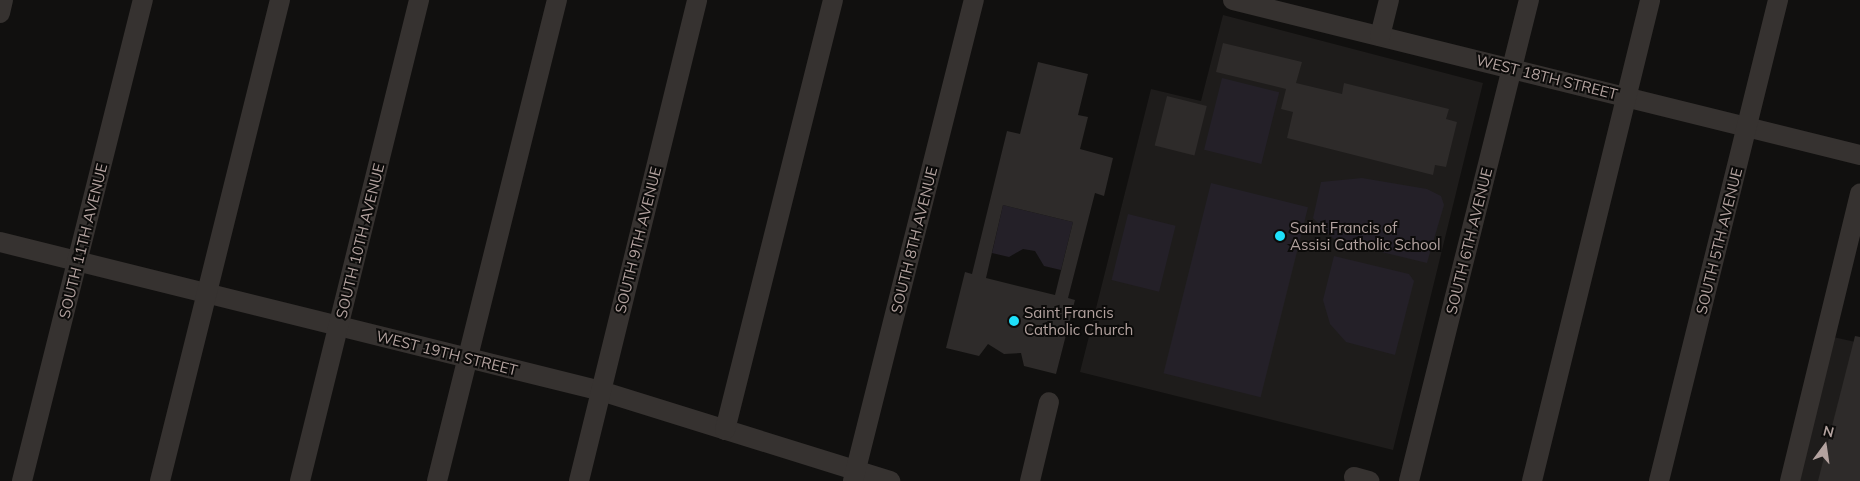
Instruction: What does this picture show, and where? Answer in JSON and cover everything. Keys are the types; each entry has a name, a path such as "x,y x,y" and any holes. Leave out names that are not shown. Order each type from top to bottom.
{"street":[{"path":"0,13 3,0"},
{"name":"SOUTH 11TH AVENUE","path":"22,481 143,0"},
{"path":"160,481 280,0"},
{"name":"SOUTH 10TH AVENUE","path":"300,481 419,0"},
{"path":"437,481 557,0"},
{"name":"SOUTH 9TH AVENUE","path":"579,481 697,0"},
{"path":"725,430 833,0"},
{"name":"SOUTH 8TH AVENUE","path":"854,477 974,0"},
{"path":"1380,36 1389,0"},
{"name":"SOUTH 6TH AVENUE","path":"1409,481 1530,0"},
{"path":"1532,481 1650,0"},
{"name":"SOUTH 5TH AVENUE","path":"1659,481 1778,0"},
{"name":"WEST 18TH STREET","path":"1244,1 1860,155"},
{"path":"1790,481 1860,193"},
{"name":"WEST 19TH STREET","path":"0,242 206,295 601,391 725,430 854,477 890,481"},
{"path":"1030,481 1049,402"}],"shaded area":[{"name":"Saint Francis of Assisi Catholic School","path":"1223,15 1483,83 1393,450 1080,372 1151,89 1201,101"},
{"path":"1222,78 1279,92 1261,164 1204,150"},
{"path":"1362,178 1427,189 1441,196 1444,205 1427,263 1336,241 1313,218 1321,182"},
{"path":"1211,183 1308,207 1261,397 1164,373"},
{"path":"1003,205 1073,222 1061,270 1044,266 1035,251 1023,249 1009,257 992,253"},
{"path":"1128,214 1176,226 1159,292 1112,280"},
{"path":"1334,256 1409,274 1414,281 1395,355 1346,342 1330,324 1323,300"},
{"path":"1833,337 1860,343 1860,481 1799,481"}],"building":[{"path":"1223,43 1302,62 1296,83 1342,94 1344,83 1449,109 1446,119 1457,122 1446,167 1435,165 1433,175 1287,138 1293,112 1281,109 1286,89 1216,72"},
{"path":"1038,62 1088,74 1078,115 1088,117 1080,149 1113,158 1104,196 1095,193 1068,298 1075,300 1056,374 1024,366 1021,353 1004,354 988,344 979,356 946,348 965,272 972,274 1007,131 1020,134","holes":["1003,205 1073,222 1055,295 986,278"]},
{"path":"1167,96 1207,106 1194,155 1155,145"},
{"path":"1855,336 1860,337 1860,481 1818,481"}],"place":[{"name":"Saint Francis of Assisi Catholic School","path":"1280,236"},
{"name":"Saint Francis Catholic Church","path":"1014,321"}]}
